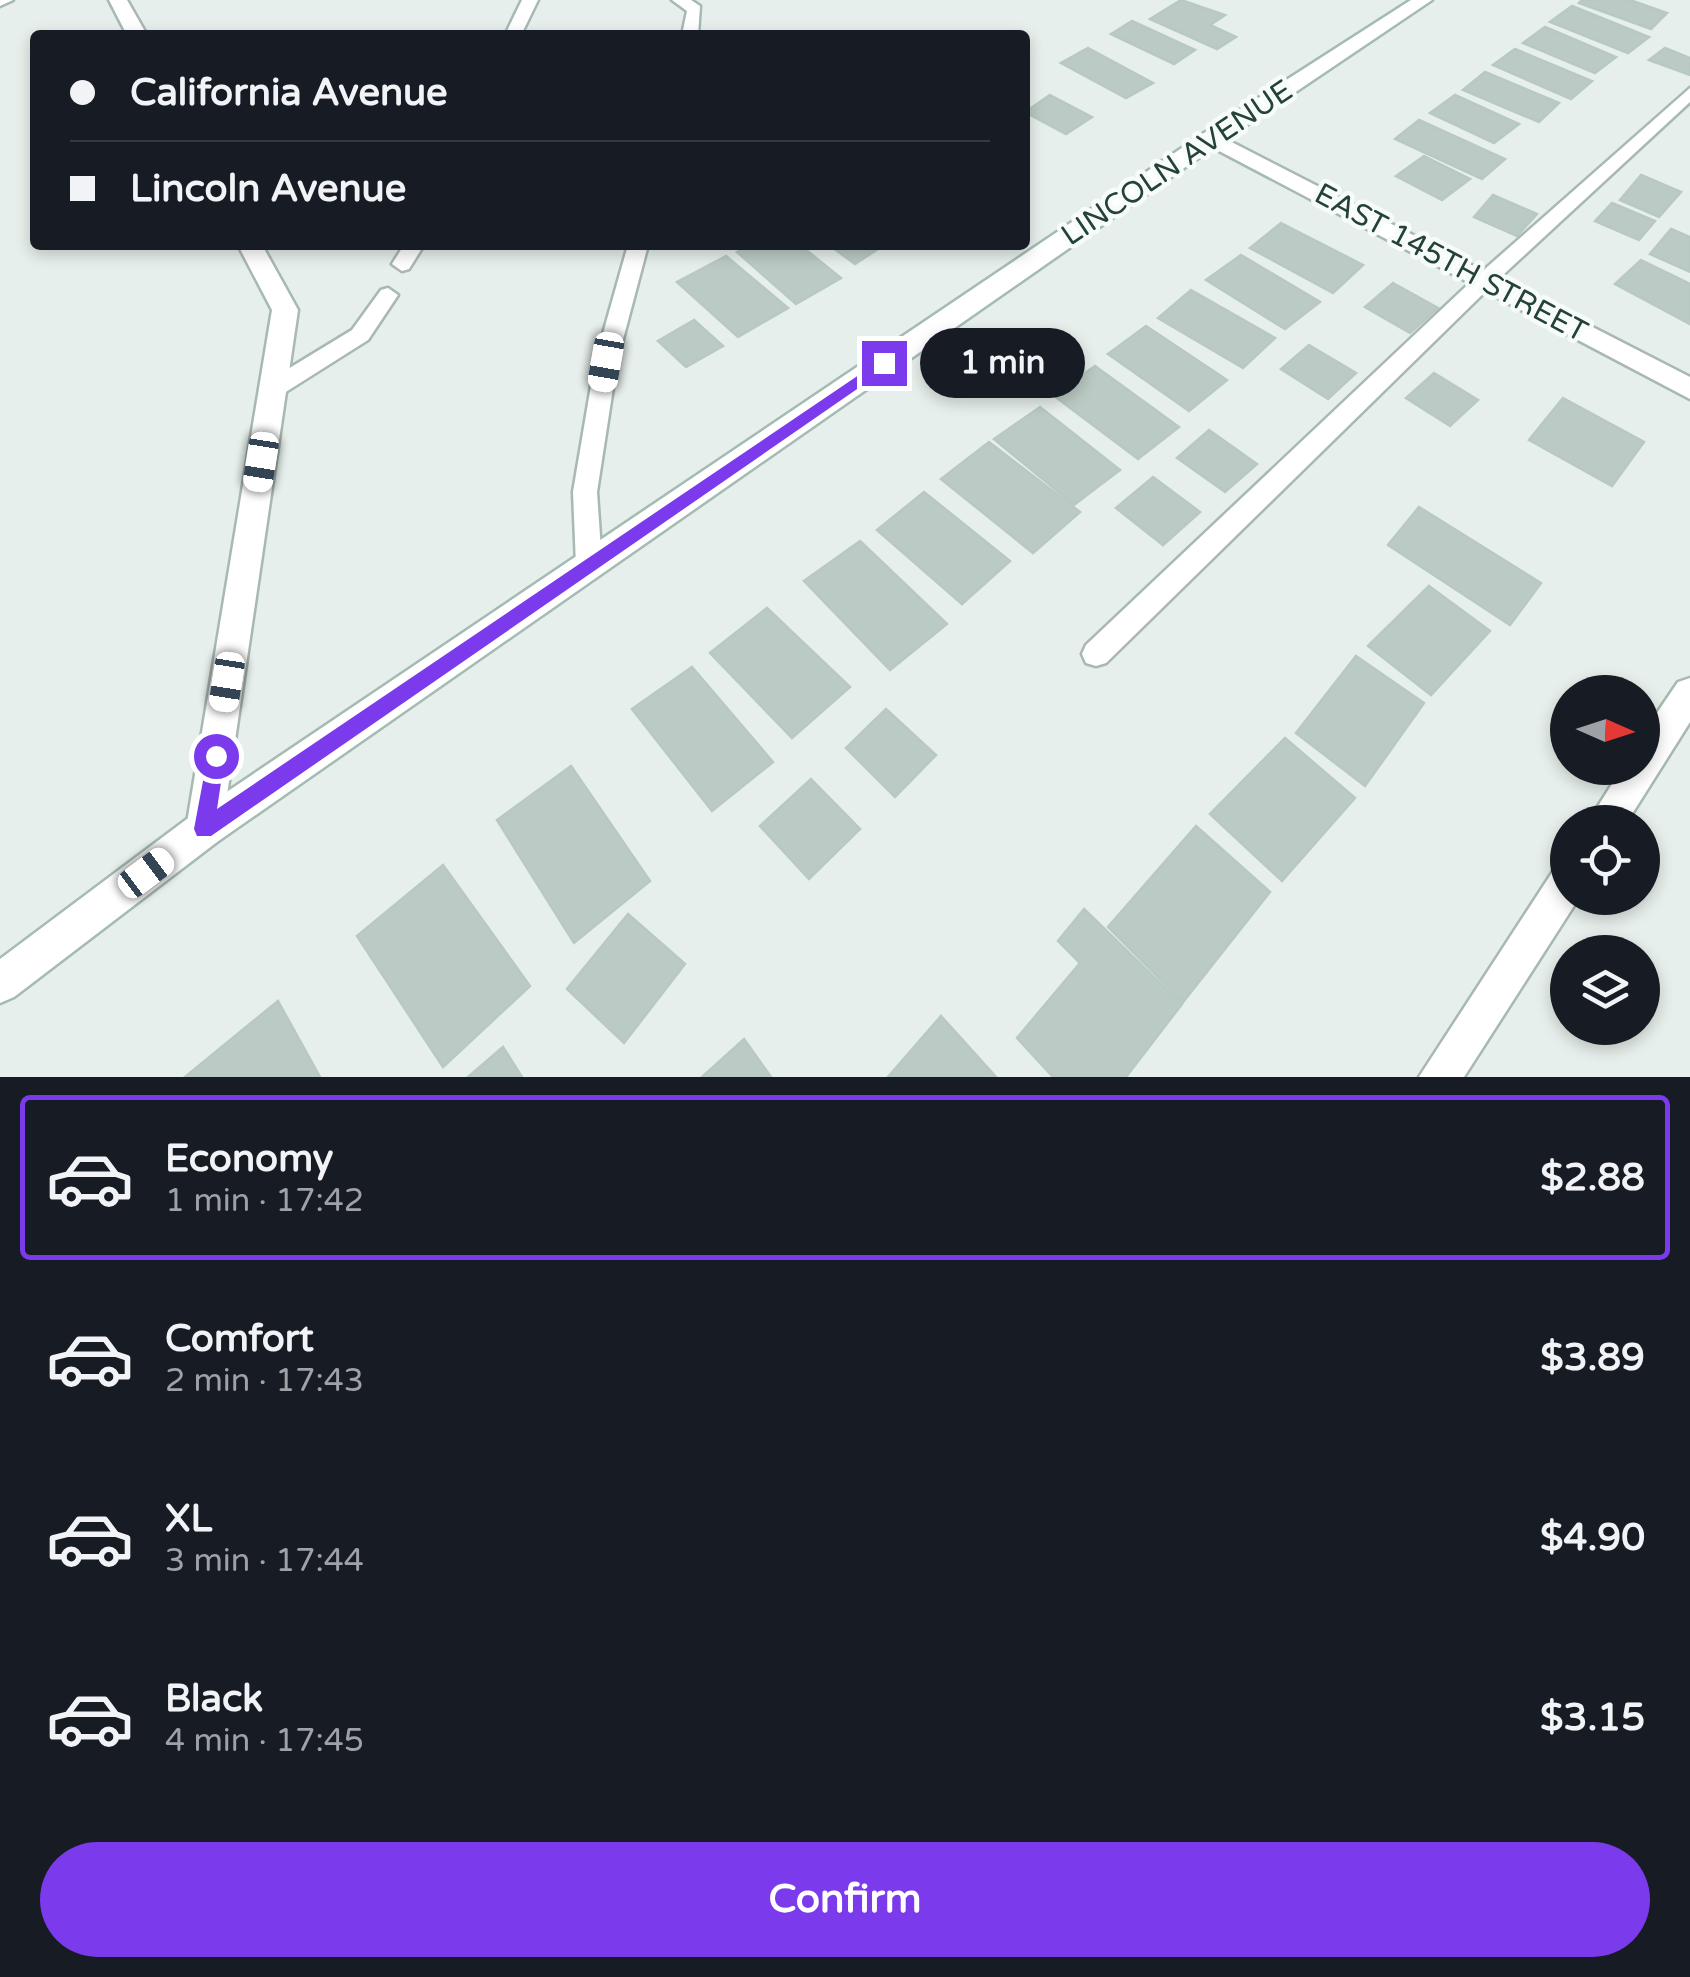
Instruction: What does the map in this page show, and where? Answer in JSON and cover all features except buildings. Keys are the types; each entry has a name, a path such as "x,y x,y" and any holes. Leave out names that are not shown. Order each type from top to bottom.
{"street":[{"path":"118,0 134,30"},
{"name":"LINCOLN AVENUE","path":"0,984 204,829 1212,138 1423,0"},
{"name":"EAST 145TH STREET","path":"1212,138 1690,388"},
{"path":"204,829 285,310 253,250"},
{"path":"1660,742 1686,705"},
{"path":"1440,1077 1550,909"}],"lane":[{"path":"514,30 529,0"},
{"path":"688,4 690,30"},
{"path":"1096,654 1484,281 1690,94"},
{"path":"402,264 411,250"},
{"path":"589,565 584,492 606,362 637,250"},
{"path":"273,388 360,336 388,294"}],"route":[{"path":"216,756 204,829 884,363"}]}
